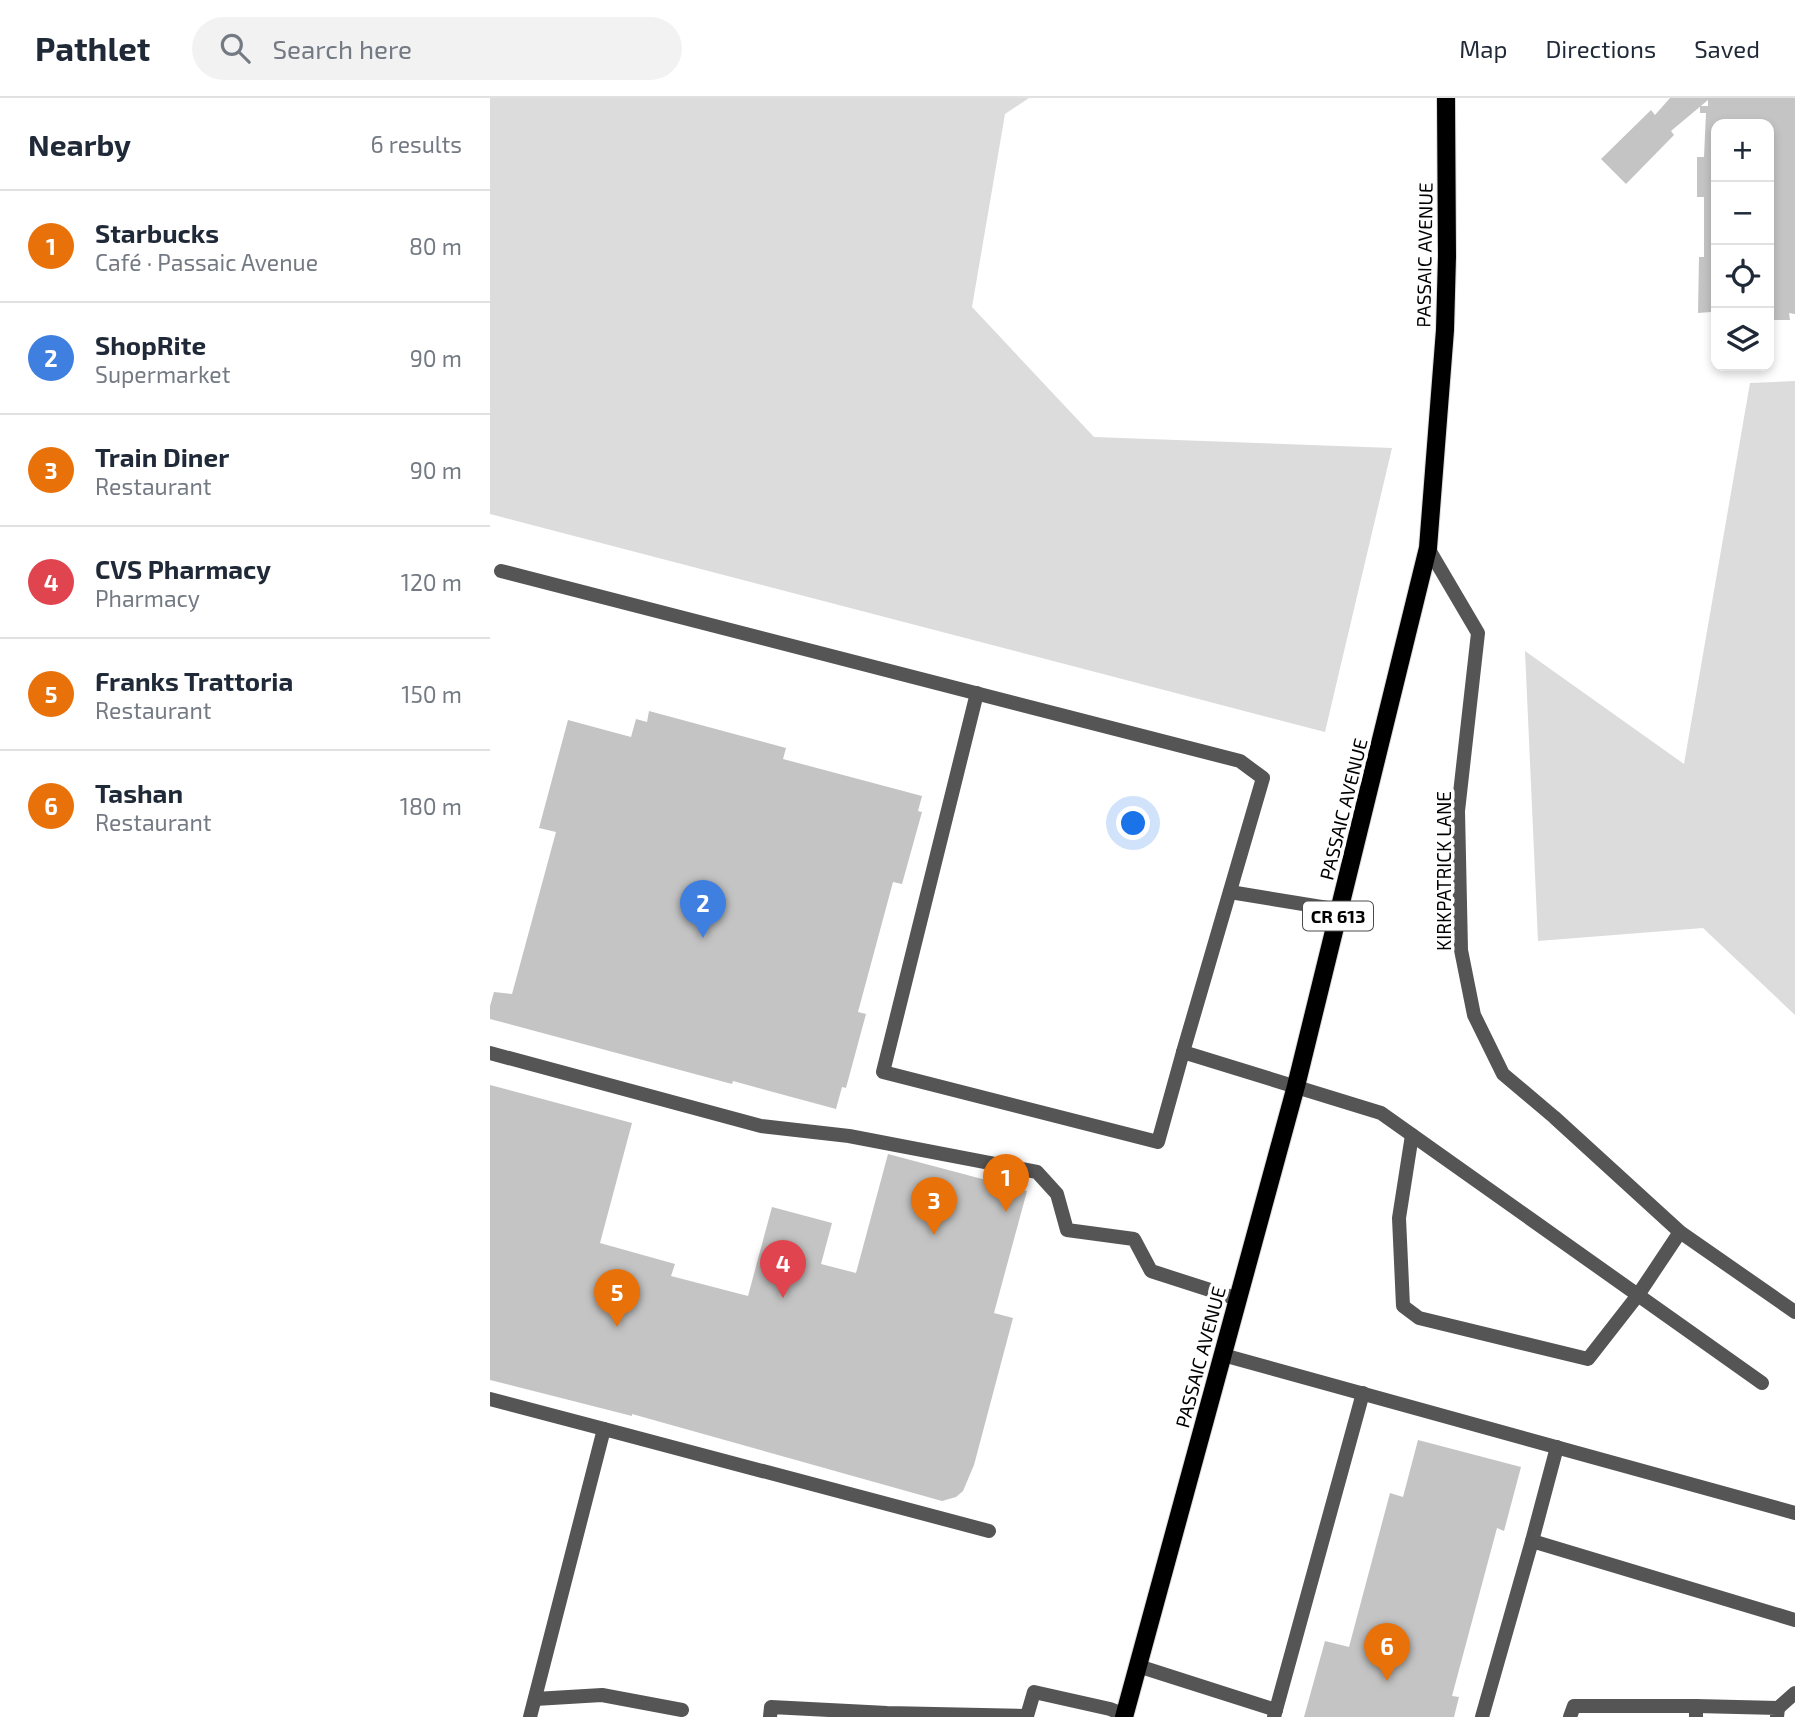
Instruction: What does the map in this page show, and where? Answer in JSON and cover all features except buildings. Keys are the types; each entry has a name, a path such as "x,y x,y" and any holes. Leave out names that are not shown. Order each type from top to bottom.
{"main road":[{"name":"PASSAIC AVENUE","path":"1124,1716 1296,1086 1429,548 1445,330 1446,98"}],"street":[{"name":"KIRKPATRICK LANE","path":"1429,548 1478,633 1458,811 1461,950 1475,1015 1503,1074 1680,1231 1795,1312"},
{"path":"500,571 977,693 1240,761 1263,778 1158,1142 883,1072 977,693"},
{"path":"1230,892 1340,910"},
{"path":"1183,1052 1381,1113 1762,1383"},
{"path":"490,1053 761,1126 849,1136 1037,1172 1057,1194 1067,1230 1135,1239 1151,1271 1238,1299"},
{"path":"1412,1135 1399,1218 1403,1306 1419,1318 1588,1359 1638,1296 1680,1231"},
{"path":"1223,1355 1795,1513"},
{"path":"1138,1666 1275,1713 1363,1393"},
{"path":"490,1399 989,1531"},
{"path":"530,1717 604,1429"},
{"path":"1482,1717 1558,1447"},
{"path":"1532,1541 1795,1620"},
{"path":"770,1717 771,1707 1027,1716 1034,1692 1110,1709 1124,1716"},
{"path":"1570,1717 1574,1706 1778,1712 1795,1693"},
{"path":"535,1699 602,1695 682,1710"}],"shaded area":[{"path":"490,98 1029,98 1005,114 972,307 1094,437 1392,448 1325,732 490,514"},
{"path":"1795,381 1795,1015 1703,928 1538,941 1525,651 1684,764 1750,383"}],"place":[{"name":"ShopRite","path":"703,938"},
{"name":"Starbucks","path":"1006,1212"},
{"name":"Train Diner","path":"934,1235"},
{"name":"CVS Pharmacy","path":"783,1298"},
{"name":"Franks Trattoria","path":"617,1327"},
{"name":"Tashan","path":"1387,1681"}]}
